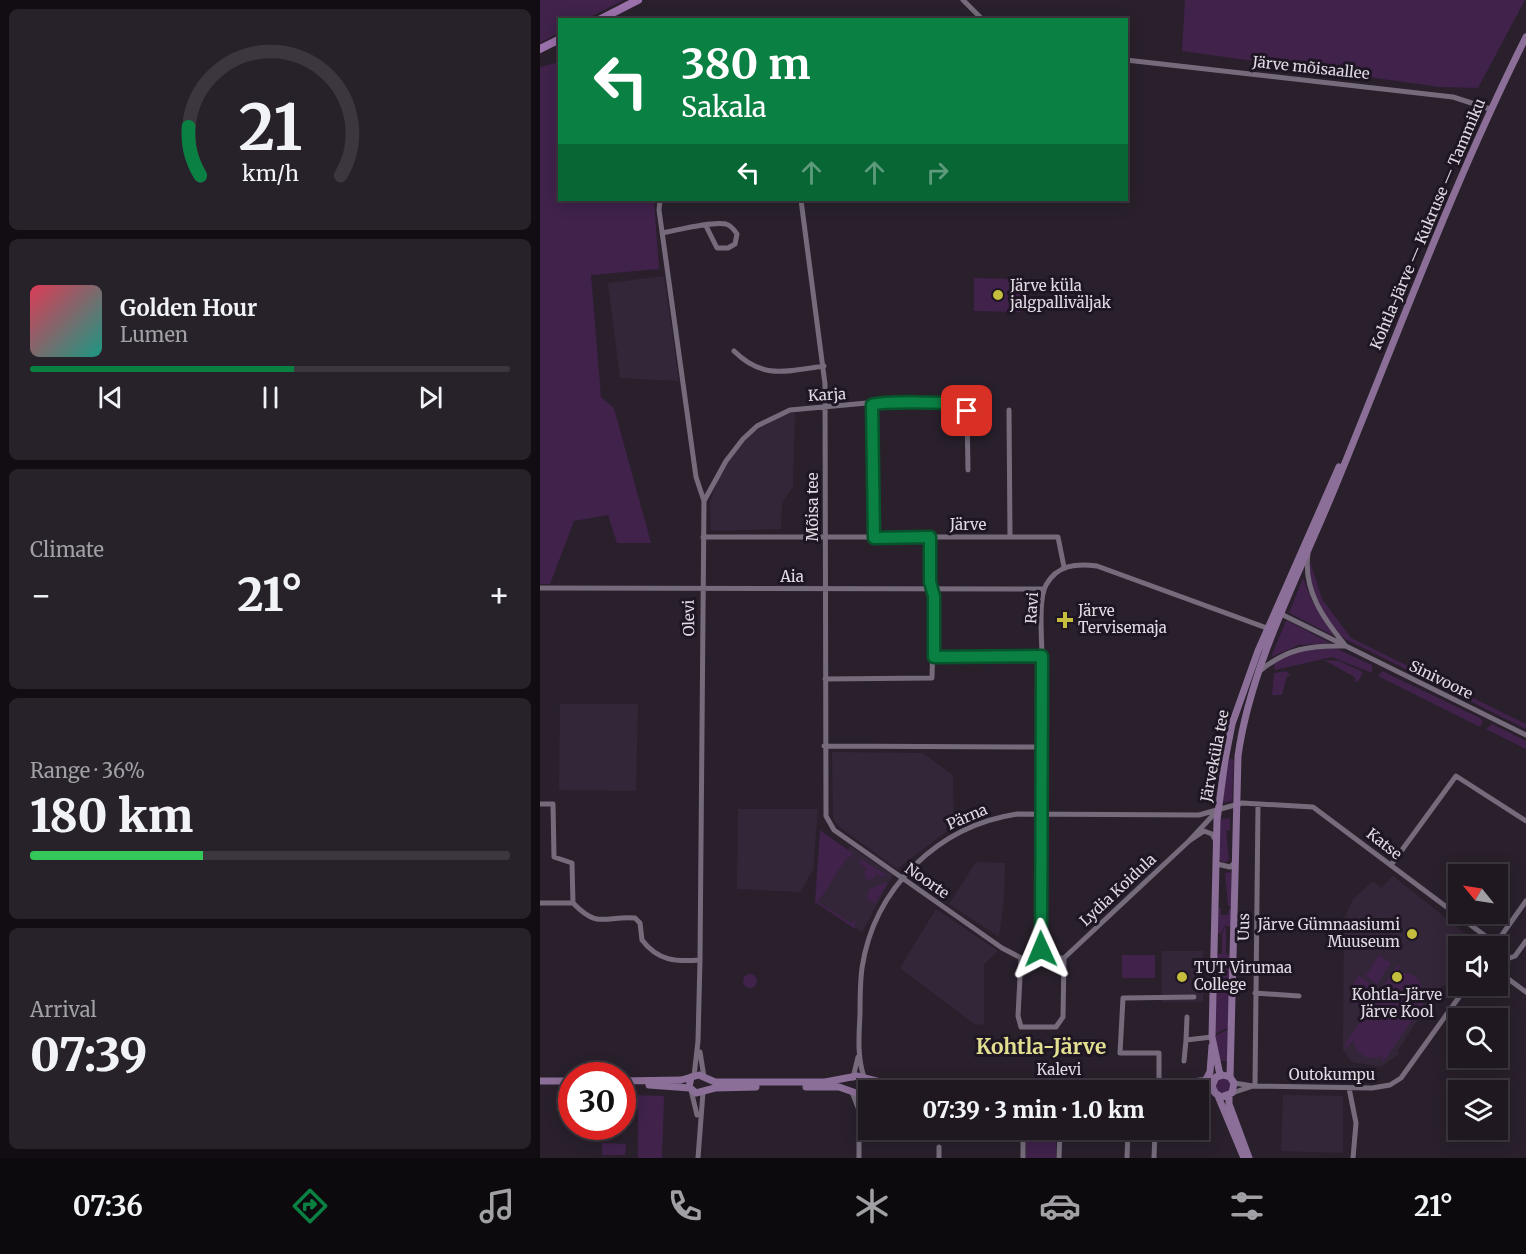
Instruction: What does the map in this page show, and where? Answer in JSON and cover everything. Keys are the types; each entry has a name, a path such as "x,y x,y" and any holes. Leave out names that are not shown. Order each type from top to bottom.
{"highway":[{"path":"603,18 638,0"},
{"path":"540,49 558,40"}],"main road":[{"name":"Kohtla-Järve — Kukruse — Tammiku","path":"1287,603 1490,109 1526,37"},
{"name":"Kohtla-Järve — Kukruse — Tammiku","path":"1284,591 1359,424"},
{"name":"Järveküla tee","path":"1218,1076 1212,1037 1218,811 1232,724 1279,613 1284,591"},
{"name":"Järveküla tee","path":"1279,613 1287,603"},
{"name":"Järveküla tee","path":"1230,1094 1242,725 1261,670 1271,630"},
{"path":"1205,1080 1210,1072 1212,1037"},
{"path":"690,1089 693,1076"},
{"name":"Kalevi","path":"636,1082 693,1076 718,1082 825,1082 852,1078 870,1080"},
{"path":"1232,1080 1218,1076 1213,1082 1244,1158"},
{"name":"Kalevi","path":"1209,1080 1218,1076"},
{"path":"704,1078 704,1091"},
{"path":"852,1078 849,1086 852,1091"},
{"path":"540,1081 558,1081"},
{"name":"Kalevi","path":"636,1084 681,1086 696,1093 794,1086 839,1087 858,1094"},
{"path":"540,1085 558,1086"},
{"name":"Kalevi","path":"1209,1090 1230,1094"},
{"path":"1230,1094 1229,1104 1248,1158"}],"street":[{"path":"963,0 981,18"},
{"name":"Järve mõisaallee","path":"1128,60 1453,97 1490,109"},
{"name":"Olevi","path":"660,201 662,233 696,477 704,501 701,589 700,960 698,1041 693,1076"},
{"name":"Mõisa tee","path":"801,201 824,366 826,406 824,746 826,816"},
{"path":"662,233 706,226 730,226 737,234 735,244 728,248 717,248 706,226"},
{"path":"734,351 744,360 768,372 824,366"},
{"name":"Karja","path":"704,501 734,449 757,426 790,410 907,402 965,407 968,420 968,470"},
{"path":"872,405 874,538"},
{"path":"1009,410 1010,537"},
{"name":"Järve","path":"703,537 1058,537 1064,567"},
{"path":"825,679 932,678 934,596 930,537"},
{"name":"Sinivoore","path":"1308,553 1306,571 1310,587 1323,615 1346,646"},
{"path":"1045,586 1064,567 1089,565 1102,567 1271,630"},
{"name":"Aia","path":"540,588 825,589 1045,586"},
{"name":"Ravi","path":"1041,958 1040,747 1045,586"},
{"name":"Sinivoore","path":"1279,613 1526,735"},
{"name":"Sinivoore","path":"1261,670 1279,657 1302,648 1346,646"},
{"path":"934,657 1042,656"},
{"path":"824,746 1040,747"},
{"path":"1391,865 1456,776 1526,822"},
{"path":"540,804 553,804 554,857 572,863 573,903"},
{"name":"Pärna","path":"852,1078 859,1055 862,966 880,912 902,878 921,858 954,835 998,817 1040,812 1199,814 1239,804"},
{"name":"Katse","path":"1239,804 1313,807 1483,936"},
{"name":"Uus","path":"1254,1086 1258,804"},
{"name":"Lydia Koidula","path":"1064,958 1218,811"},
{"name":"Noorte","path":"826,816 834,830 1021,958"},
{"path":"1189,841 1207,831 1215,837 1217,849"},
{"path":"1217,864 1225,868 1236,862"},
{"path":"1501,936 1526,901"},
{"path":"540,903 573,903 590,919 633,917 638,920 642,940 668,961 700,960"},
{"path":"1508,959 1515,956 1526,941"},
{"path":"1021,958 1064,958 1063,1017 1056,1027 1042,1029 1021,1027 1018,1016 1021,958"},
{"path":"1508,979 1526,992"},
{"path":"1255,993 1299,996"},
{"name":"Outokumpu","path":"1232,1080 1254,1086 1382,1087 1401,1078 1460,996"},
{"path":"1157,1080 1159,1053 1120,1053 1123,998 1194,998"},
{"path":"1184,1060 1187,1017"},
{"path":"1186,1040 1212,1037"},
{"name":"Olevi","path":"698,1041 704,1078"},
{"name":"Pärna","path":"859,1055 865,1078"},
{"name":"Outokumpu","path":"1230,1094 1254,1086"},
{"path":"1349,1088 1356,1123 1353,1158"},
{"path":"690,1089 699,1123"},
{"path":"698,1158 699,1123 704,1091"},
{"path":"852,1091 858,1109"},
{"path":"859,1140 859,1158"},
{"path":"1023,1140 1023,1158"},
{"path":"1059,1140 1059,1158"},
{"path":"1127,1158 1128,1140"},
{"path":"1155,1140 1155,1158"},
{"path":"939,1147 939,1158"}],"shaded area":[{"path":"540,0 624,0 588,18 558,18 558,34 540,43"},
{"path":"1185,0 1525,0 1478,88 1440,87 1182,51"},
{"path":"558,62 558,201 654,201 659,269 591,275 601,397 614,408 651,543 617,543 608,515 574,521 550,584 540,584 540,67"},
{"path":"664,276 679,381 620,378 608,283"},
{"name":"Järve küla jalgpalliväljak","path":"974,278 1022,279 1021,312 974,311"},
{"path":"795,412 793,487 782,503 781,529 711,531 710,502 718,479 732,457 750,435 774,419"},
{"path":"1310,561 1322,599 1351,638 1526,724 1526,729 1345,639 1330,622 1319,603 1312,583"},
{"path":"1303,578 1313,603 1334,636 1289,613"},
{"path":"1286,621 1330,643 1299,645 1271,657"},
{"path":"1335,648 1372,665 1372,673 1332,657 1275,670 1274,663 1296,653"},
{"path":"1324,660 1339,661 1363,672 1358,682 1354,681 1356,678"},
{"path":"1286,671 1291,676 1287,676 1282,695 1272,695 1274,673"},
{"path":"1382,671 1480,718 1483,722 1480,727 1378,676"},
{"path":"560,704 638,704 636,791 559,790"},
{"path":"1492,724 1526,741 1526,749 1486,729"},
{"path":"832,752 923,753 953,775 954,826 897,869 837,825 833,817"},
{"path":"1228,758 1234,760 1232,801 1221,803"},
{"path":"738,809 818,809 813,870 800,892 737,889"},
{"path":"1230,818 1230,830 1226,831 1229,860 1224,863 1219,859 1220,819"},
{"path":"820,830 851,852 853,859 848,856 818,902 851,923 855,920 855,929 815,902"},
{"path":"850,846 893,875 862,932 815,902"},
{"path":"859,858 887,875 881,877 875,873 875,878 866,880 864,870 868,869 860,864"},
{"path":"976,862 1005,863 1004,898 999,937 949,904"},
{"path":"1231,872 1231,906 1228,906 1225,873"},
{"name":"Kohtla-Järve Järve Kool","path":"1393,876 1448,920 1448,924 1453,924 1468,936 1448,936 1448,982 1439,988 1398,1050 1399,1054 1380,1067 1352,1062 1343,1050 1344,918 1353,899 1373,881 1381,888"},
{"path":"888,882 875,904 867,899 869,889"},
{"path":"1221,908 1221,915 1228,915 1231,909 1231,926 1226,926 1226,954 1230,955 1230,966 1217,968 1217,954 1222,954 1222,934 1228,920 1221,933 1217,934 1218,909"},
{"path":"936,909 998,951 984,964 984,1025 974,1024 900,968"},
{"name":"TUT Virumaa College","path":"1162,951 1203,951 1203,1002 1162,1002"},
{"path":"1122,955 1155,955 1155,978 1122,978"},
{"path":"1379,955 1391,963 1377,984 1365,976"},
{"path":"1397,965 1400,967 1396,974 1407,973 1416,977 1421,984 1423,995 1427,991 1430,994 1384,1061 1381,1059 1383,1056 1368,1058 1357,1050 1353,1040 1347,1048 1344,1046"},
{"path":"1230,968 1229,1027 1215,1034 1217,970"},
{"path":"747,974 753,974 757,981 753,988 747,988 743,984 743,978"},
{"path":"1359,975 1377,988 1364,1005 1356,1004 1351,997 1351,988"},
{"path":"1229,1029 1228,1061 1219,1061 1215,1036"},
{"path":"1223,1078 1231,1086 1223,1094 1215,1086"},
{"path":"636,1095 664,1096 662,1158 638,1158"},
{"path":"1283,1095 1343,1096 1343,1153 1281,1151"},
{"path":"1026,1140 1056,1140 1056,1158 1026,1158"},
{"path":"602,1143 626,1144 625,1155 602,1155"}],"place":[{"name":"Järve küla jalgpalliväljak","path":"998,295"},
{"name":"Järve Tervisemaja","path":"1065,620"},
{"name":"Järve Gümnaasiumi Muuseum","path":"1412,934"},
{"name":"TUT Virumaa College","path":"1182,977"},
{"name":"Kohtla-Järve Järve Kool","path":"1397,977"}],"district":[{"name":"Kohtla-Järve","path":"1041,1047"}],"route":[{"path":"967,411 962,405 953,404 879,402 872,405 874,410 874,538 930,537 930,582 934,596 934,657 1042,656 1041,949"}]}
